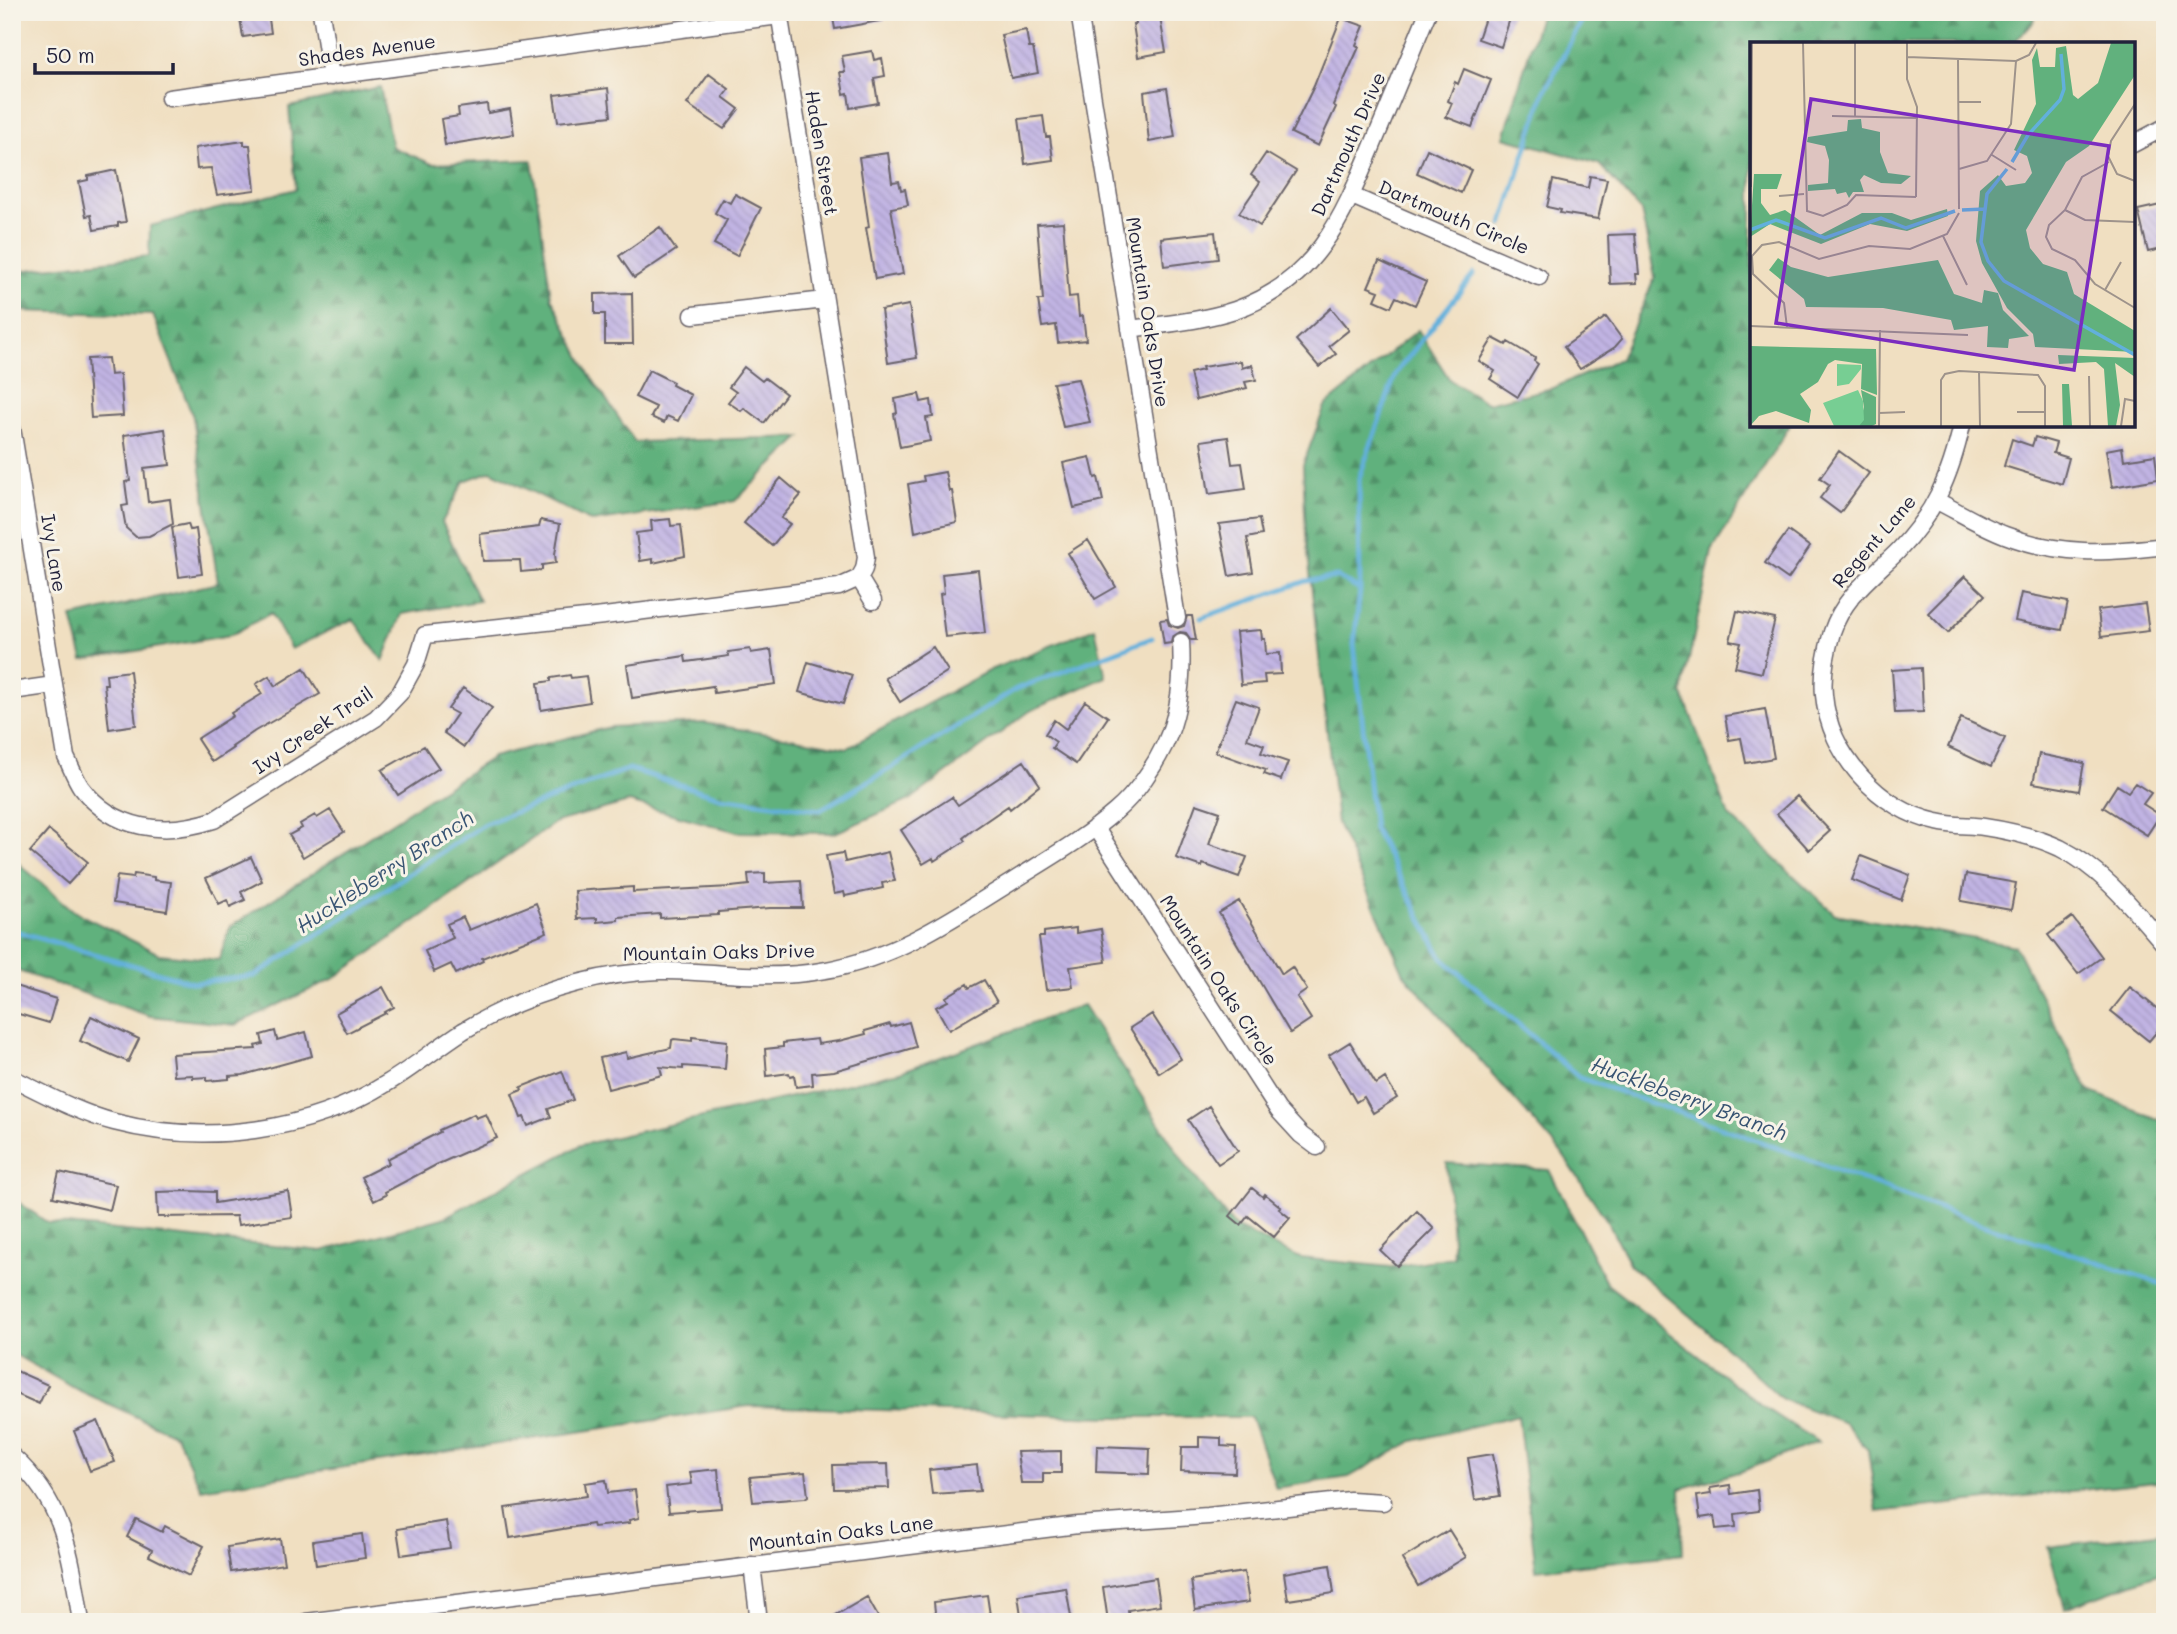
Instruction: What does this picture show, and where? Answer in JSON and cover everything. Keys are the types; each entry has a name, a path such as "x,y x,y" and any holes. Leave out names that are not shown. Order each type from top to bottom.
{"street":[{"path":"321,12 331,77"},
{"name":"Mountain Oaks Drive","path":"1079,12 1177,618"},
{"name":"Dartmouth Drive","path":"1130,329 1234,310 1275,290 1305,267 1326,244 1352,196 1428,12"},
{"name":"Shades Avenue","path":"169,97 779,14"},
{"name":"Haden Street","path":"779,14 866,557 859,578"},
{"path":"2135,143 2165,127"},
{"name":"Dartmouth Circle","path":"1352,196 1539,277"},
{"path":"693,315 825,300"},
{"name":"Regent Lane","path":"1962,427 1954,459 1937,501 1897,551 1861,584 1833,629 1826,653 1824,697 1837,741 1865,782 1910,813 1937,822 2024,834 2061,849 2087,864 2111,885 2165,945"},
{"name":"Ivy Lane","path":"12,428 54,685"},
{"path":"1937,501 2003,535 2058,549 2085,553 2165,546"},
{"path":"859,578 873,601"},
{"name":"Ivy Creek Trail","path":"54,685 66,757 80,786 98,805 122,820 144,827 165,830 190,828 214,820 376,718 400,693 416,664 425,635 604,617 839,587 859,578"},
{"name":"Mountain Oaks Drive","path":"12,1078 67,1105 112,1122 192,1134 235,1132 317,1116 353,1102 388,1083 488,1017 514,1004 578,983 618,975 660,971 778,975 826,970 870,959 910,943 940,926 1119,809 1142,782 1166,742 1181,690 1181,642"},
{"path":"12,691 54,685"},
{"name":"Mountain Oaks Circle","path":"1095,827 1278,1110 1301,1135 1317,1147"},
{"path":"12,1456 39,1483 63,1531 73,1567 81,1622"},
{"name":"Mountain Oaks Lane","path":"306,1622 1077,1525 1208,1516 1349,1500 1383,1502"},
{"path":"752,1565 759,1622"}],"green space":[{"path":"1541,12 2037,12 2032,24 2014,42 1750,42 1750,427 1789,427 1712,551 1682,692 1729,816 1835,914 2015,946 2089,1091 2165,1122 2165,1481 1877,1512 1868,1450 1845,1423 1782,1399 1630,1265 1606,1219 1561,1152 1404,974 1337,823 1306,536 1303,465 1325,406 1418,330 1450,380 1487,403 1553,388 1620,359 1655,277 1641,211 1599,164 1504,137"},
{"path":"380,87 392,147 432,164 532,160 551,297 589,374 635,442 801,437 735,501 592,522 491,471 464,481 442,522 479,601 402,614 383,661 353,619 291,649 271,613 231,635 83,660 72,617 218,583 193,417 153,315 20,311 19,271 149,256 150,226 296,189 289,107"},
{"path":"1095,628 1106,677 1030,711 910,800 835,833 737,832 629,802 556,822 333,979 235,1025 150,1016 12,969 12,858 75,912 159,954 219,960 230,927 493,757 610,727 705,723 847,748 990,670"},
{"path":"1083,1005 1187,1167 1235,1227 1300,1258 1391,1267 1453,1257 1447,1163 1549,1170 1607,1284 1764,1407 1818,1442 1745,1470 1680,1489 1683,1554 1536,1570 1518,1415 1413,1441 1349,1477 1276,1488 1251,1417 1109,1417 749,1406 201,1489 176,1435 76,1389 12,1353 12,1198 48,1223 322,1251 443,1218 581,1145 900,1072"},
{"path":"2165,1532 2165,1571 2065,1608 2048,1547"}],"building":[{"path":"239,12 268,12 271,33 243,37"},
{"path":"832,12 884,12 885,20 835,29"},
{"path":"1134,12 1159,12 1166,52 1138,57"},
{"path":"1487,12 1512,12 1501,47 1478,39"},
{"path":"1341,18 1364,26 1356,45 1359,47 1333,105 1336,107 1318,146 1291,133 1314,86"},
{"path":"1026,30 1038,73 1011,78 1001,35"},
{"path":"872,51 874,60 882,58 885,76 874,78 878,103 850,108 840,72 845,72 842,56"},
{"path":"1464,69 1491,80 1472,127 1446,117 1452,103 1448,101 1455,82 1458,84"},
{"path":"709,74 729,89 723,97 739,109 724,129 687,104"},
{"path":"608,88 611,116 558,122 554,95"},
{"path":"1167,88 1175,137 1149,142 1144,92"},
{"path":"487,104 488,113 510,109 514,134 445,145 441,119 459,116 458,108"},
{"path":"1043,116 1046,137 1050,137 1053,160 1025,164 1019,119"},
{"path":"244,141 244,145 250,145 255,190 217,195 211,168 197,169 195,148"},
{"path":"1427,149 1471,170 1461,193 1417,173"},
{"path":"888,153 892,182 899,181 901,190 905,189 908,205 891,208 903,274 875,279 866,228 869,227 859,157"},
{"path":"1266,153 1296,171 1260,226 1239,213 1260,182 1251,175"},
{"path":"116,170 126,222 94,230 91,215 86,216 79,182 88,180 88,176"},
{"path":"1590,176 1607,179 1598,219 1560,213 1561,210 1547,207 1553,180 1588,188"},
{"path":"735,194 761,208 737,256 714,244 727,220 715,213 723,199 730,203"},
{"path":"2165,204 2165,248 2148,252 2138,210"},
{"path":"1063,222 1069,297 1077,296 1079,317 1083,316 1086,340 1058,343 1056,325 1042,327 1038,300 1043,300 1037,224"},
{"path":"660,227 676,250 634,278 619,256"},
{"path":"1215,232 1218,259 1164,266 1161,238"},
{"path":"1635,234 1639,274 1636,274 1637,283 1610,284 1608,235"},
{"path":"1379,261 1426,282 1415,305 1396,297 1391,307 1375,300 1379,291 1368,287"},
{"path":"632,293 633,344 605,344 605,314 595,314 595,294"},
{"path":"909,305 917,358 888,363 881,310"},
{"path":"1331,308 1349,330 1329,346 1336,354 1319,367 1296,340"},
{"path":"1606,317 1622,339 1615,347 1580,369 1564,347"},
{"path":"1493,338 1506,345 1508,342 1535,358 1534,361 1538,364 1518,397 1490,379 1495,371 1479,361"},
{"path":"108,358 110,375 120,374 123,416 91,418 87,359"},
{"path":"1241,361 1242,368 1252,365 1256,380 1245,382 1247,388 1196,400 1190,373 1203,370 1202,367"},
{"path":"744,367 762,381 765,378 786,394 764,423 744,408 741,411 728,402 736,392 729,387"},
{"path":"649,370 691,395 678,421 667,416 664,423 651,417 656,407 635,397"},
{"path":"1078,379 1090,422 1063,427 1053,383"},
{"path":"919,394 921,402 931,400 933,417 926,418 930,441 900,447 894,414 897,413 895,399"},
{"path":"165,429 170,465 144,468 148,502 170,499 173,524 149,536 136,537 126,528 122,506 128,505 125,482 130,481 124,435"},
{"path":"1228,437 1232,464 1242,463 1246,489 1209,494 1201,441"},
{"path":"2035,437 2056,443 2053,453 2069,458 2062,484 2004,466 2012,439 2032,446"},
{"path":"2122,447 2124,460 2155,455 2158,479 2112,487 2106,450"},
{"path":"1839,451 1869,473 1840,513 1820,498 1830,485 1820,478"},
{"path":"1090,457 1103,501 1074,508 1063,463"},
{"path":"945,472 949,491 952,491 957,522 915,532 908,484 924,481 923,476"},
{"path":"781,478 801,495 781,518 790,524 772,546 744,523"},
{"path":"670,519 671,526 681,525 685,556 653,563 653,559 640,561 636,533 652,531 651,521"},
{"path":"1259,519 1262,535 1247,538 1253,572 1229,576 1219,524"},
{"path":"541,520 560,524 556,563 542,565 542,570 521,572 520,560 483,561 480,534 539,527"},
{"path":"188,524 190,530 196,529 202,574 179,577 172,527"},
{"path":"1788,531 1810,547 1788,579 1765,563"},
{"path":"1088,540 1116,587 1095,599 1068,553"},
{"path":"978,570 985,633 945,637 940,594 944,593 942,574"},
{"path":"1965,576 1985,595 1948,633 1928,613"},
{"path":"2021,593 2068,602 2062,630 2015,621"},
{"path":"2145,604 2149,631 2101,637 2098,610"},
{"path":"1737,611 1775,619 1762,673 1735,667 1741,643 1730,641"},
{"path":"1187,616 1192,616 1196,640 1191,640 1186,633 1180,632 1172,637 1171,643 1164,644 1160,620 1167,619 1169,625 1178,628 1184,626"},
{"path":"1261,630 1266,654 1280,653 1281,674 1264,675 1265,683 1241,685 1236,632"},
{"path":"933,647 948,671 900,702 885,678"},
{"path":"750,649 751,653 771,650 776,684 714,693 713,686 632,698 627,665 685,656 686,662 729,656 728,652"},
{"path":"808,662 852,675 843,704 799,692"},
{"path":"304,668 320,694 255,731 212,762 197,739 262,694 256,684 269,676 275,686"},
{"path":"1921,668 1923,712 1895,713 1892,670"},
{"path":"130,671 136,725 109,729 104,684 107,684 106,674"},
{"path":"570,675 571,678 586,676 590,702 541,710 538,683"},
{"path":"463,688 492,708 464,747 444,733 457,714 448,709"},
{"path":"1236,699 1259,707 1247,739 1264,745 1261,753 1288,762 1281,780 1264,774 1266,770 1215,752"},
{"path":"1085,701 1108,717 1076,764 1052,748 1056,742 1045,734 1054,720 1066,729"},
{"path":"1765,709 1774,758 1746,763 1741,738 1729,740 1725,716"},
{"path":"1961,718 2005,738 1991,767 1948,747"},
{"path":"424,746 439,768 398,795 382,770"},
{"path":"2039,754 2084,763 2079,791 2033,783"},
{"path":"1024,761 1040,785 1010,809 1008,806 973,830 963,838 965,841 934,861 933,858 923,864 901,830 952,797 958,805"},
{"path":"2135,783 2151,793 2143,804 2160,815 2147,835 2103,807 2117,785 2128,792"},
{"path":"1797,796 1830,831 1809,850 1777,814"},
{"path":"1196,804 1220,812 1209,844 1247,857 1239,877 1176,858"},
{"path":"330,810 344,832 303,857 289,835 302,828 300,824"},
{"path":"49,830 88,862 68,884 30,852"},
{"path":"888,852 895,881 882,883 883,888 845,896 844,892 834,894 826,856 843,853 845,862"},
{"path":"1861,856 1910,875 1901,900 1852,880"},
{"path":"251,857 262,881 241,892 245,900 230,907 227,900 219,904 206,878"},
{"path":"765,873 765,883 801,881 803,908 770,908 718,912 718,915 660,918 660,914 618,917 618,920 597,922 597,918 577,919 575,891 633,887 633,892 731,887 749,885 748,874"},
{"path":"134,874 171,882 167,911 113,903 117,876 133,878"},
{"path":"1966,874 2016,883 2011,910 1961,901"},
{"path":"1239,901 1282,974 1292,967 1307,990 1297,997 1311,1019 1290,1033 1219,913"},
{"path":"536,903 547,932 482,958 483,961 456,974 451,964 434,972 425,951 453,938 447,924 463,917 469,930"},
{"path":"2072,917 2102,957 2078,974 2048,935"},
{"path":"1076,928 1076,933 1101,929 1106,962 1070,967 1073,987 1046,990 1039,937 1044,937 1044,932"},
{"path":"984,980 997,1002 949,1030 936,1007 948,1001 946,997 967,984 969,988"},
{"path":"12,985 56,999 49,1023 12,1012"},
{"path":"383,987 394,1007 347,1033 336,1013"},
{"path":"2130,987 2165,1015 2165,1022 2149,1041 2111,1011"},
{"path":"1152,1014 1181,1059 1159,1073 1130,1028"},
{"path":"91,1016 139,1039 128,1062 80,1041"},
{"path":"909,1022 916,1047 834,1071 812,1073 813,1085 796,1087 794,1075 790,1076 789,1073 767,1076 765,1049 783,1047 783,1043 817,1039 818,1044 839,1041 890,1024 891,1027"},
{"path":"275,1031 277,1040 306,1032 312,1056 243,1075 229,1076 229,1079 207,1081 207,1077 174,1076 172,1054 256,1049 255,1046 263,1044 261,1035"},
{"path":"692,1037 727,1041 725,1069 660,1067 662,1075 608,1089 600,1058 626,1052 627,1058 671,1048 672,1040 692,1041"},
{"path":"1350,1042 1376,1084 1385,1078 1397,1098 1373,1113 1364,1097 1356,1102 1329,1055"},
{"path":"562,1071 573,1100 548,1109 551,1117 528,1126 524,1117 521,1118 512,1094 522,1090 521,1087"},
{"path":"1209,1106 1238,1151 1218,1164 1188,1120"},
{"path":"474,1114 476,1118 486,1114 497,1138 436,1165 385,1192 386,1195 374,1201 361,1177 389,1163 387,1159 440,1132 439,1130"},
{"path":"59,1172 116,1185 110,1210 53,1197"},
{"path":"1252,1188 1263,1197 1265,1194 1290,1218 1274,1237 1248,1216 1241,1225 1230,1216"},
{"path":"288,1191 292,1217 238,1225 236,1216 158,1217 157,1192 215,1192 215,1203"},
{"path":"1417,1211 1434,1229 1397,1266 1380,1250"},
{"path":"12,1369 48,1385 39,1404 12,1392"},
{"path":"98,1421 115,1462 90,1471 74,1431"},
{"path":"1199,1437 1221,1438 1221,1446 1236,1447 1235,1473 1181,1471 1182,1447 1199,1447"},
{"path":"1097,1446 1150,1448 1149,1474 1096,1472"},
{"path":"1061,1451 1061,1473 1043,1473 1043,1483 1021,1483 1017,1452"},
{"path":"1493,1454 1500,1496 1475,1500 1468,1458"},
{"path":"888,1464 889,1488 834,1489 833,1465"},
{"path":"977,1465 980,1491 932,1494 929,1470"},
{"path":"718,1469 721,1508 669,1512 666,1487 692,1484 690,1472"},
{"path":"805,1472 808,1496 805,1498 753,1502 750,1477"},
{"path":"606,1480 608,1493 635,1490 639,1518 629,1520 630,1523 593,1527 592,1524 510,1538 505,1508 587,1496 585,1483"},
{"path":"1730,1485 1731,1494 1757,1490 1759,1511 1735,1514 1736,1527 1716,1529 1714,1516 1700,1518 1697,1496 1711,1494 1710,1488"},
{"path":"136,1519 162,1532 165,1526 204,1546 189,1576 149,1556 152,1550 127,1537"},
{"path":"446,1521 450,1548 401,1555 397,1529"},
{"path":"1449,1530 1466,1557 1418,1586 1402,1559"},
{"path":"362,1534 365,1558 316,1565 313,1541"},
{"path":"280,1539 284,1564 231,1572 227,1547"},
{"path":"1330,1565 1334,1593 1288,1600 1284,1573"},
{"path":"1244,1572 1249,1602 1195,1610 1191,1580"},
{"path":"1156,1578 1160,1605 1128,1610 1129,1618 1108,1621 1103,1587"},
{"path":"1066,1588 1071,1617 1022,1622 1018,1595"},
{"path":"987,1595 991,1622 936,1622 934,1602"},
{"path":"867,1597 881,1622 824,1622"}],"waterway":[{"name":"Huckleberry Branch","path":"1502,225 1544,93 1586,12"},
{"name":"Huckleberry Branch","path":"1474,274 1396,373 1359,478 1360,590 1354,644 1374,829 1442,958 1580,1078 1985,1225 2165,1285"},
{"name":"Huckleberry Branch","path":"1201,618 1306,581 1337,577 1360,590"},
{"name":"Huckleberry Branch","path":"12,930 194,983 255,976 484,824 629,769 720,797 820,810 1016,689 1152,638"}]}
